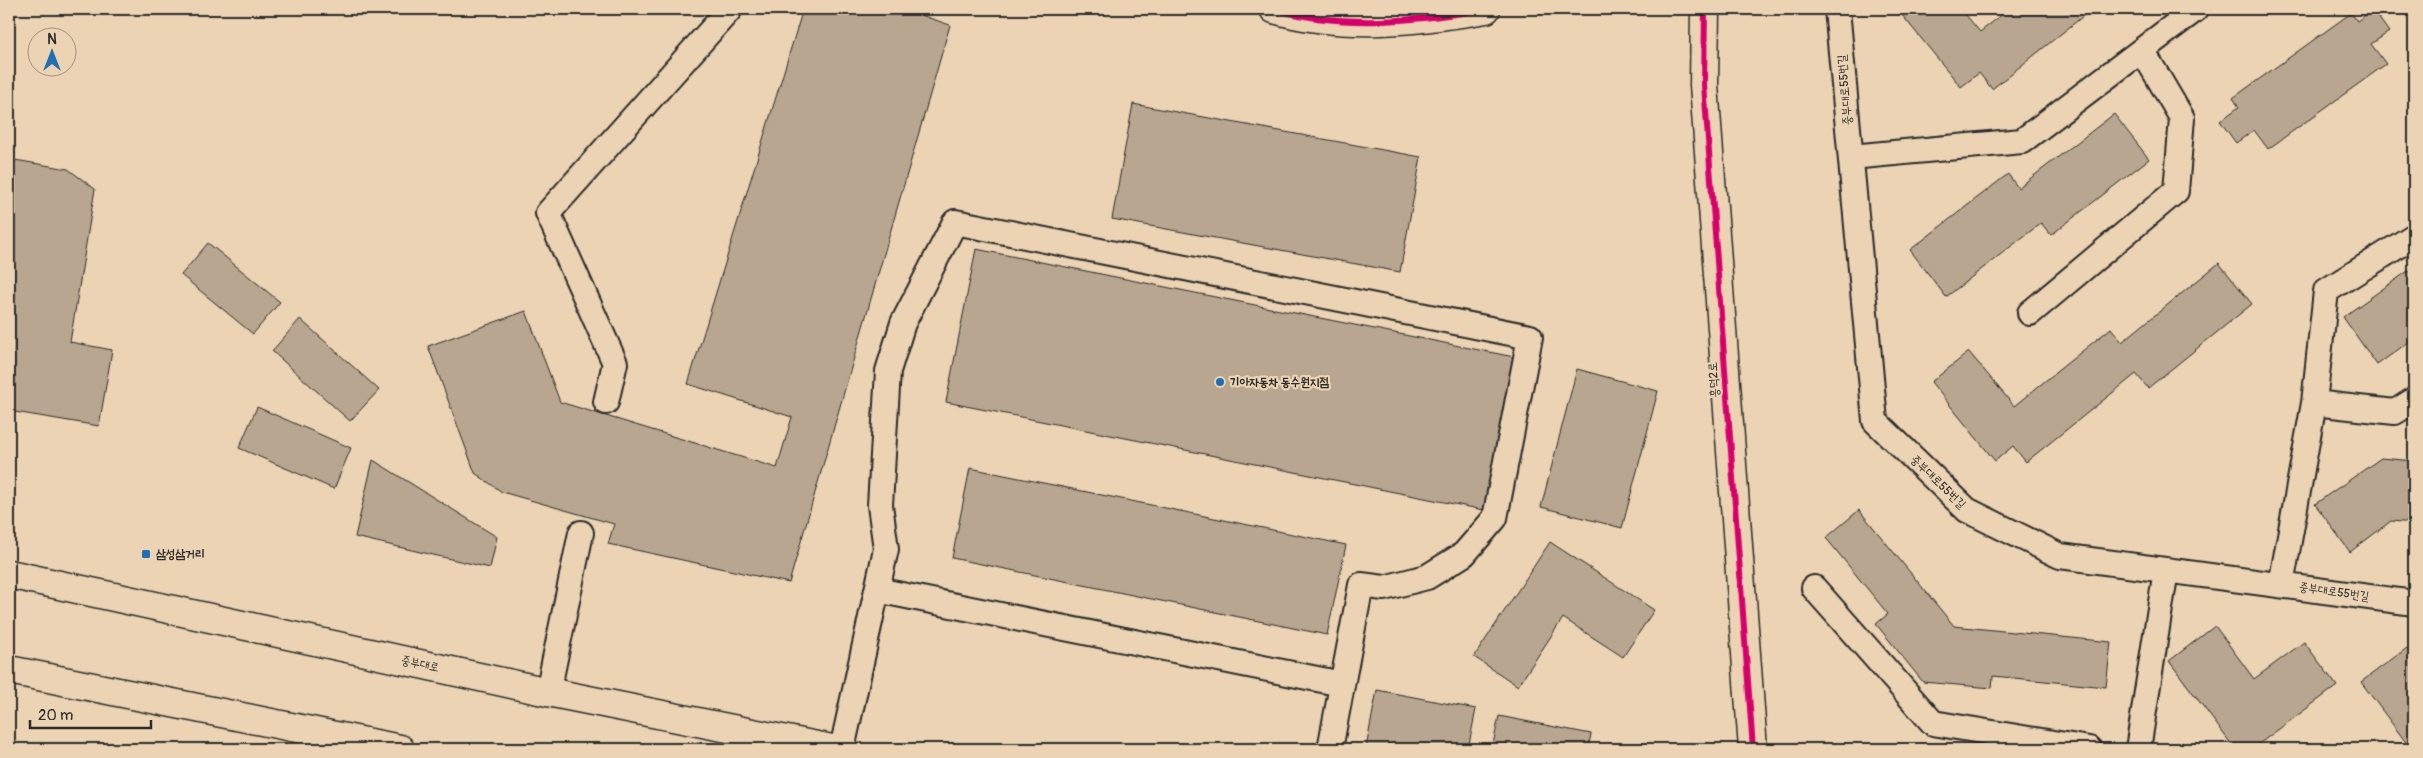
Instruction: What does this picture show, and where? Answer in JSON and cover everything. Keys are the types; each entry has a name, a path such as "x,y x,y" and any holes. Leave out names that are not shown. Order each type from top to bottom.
{"main road":[{"path":"1274,9 1329,19 1381,21 1435,18 1486,9"},
{"name":"흥덕2로","path":"1705,9 1704,85 1753,749"},
{"name":"중부대로","path":"9,574 548,692 832,749"},
{"path":"9,670 400,749"}],"lane":[{"path":"606,402 614,363 548,213 730,9"},
{"name":"중부대로55번길","path":"1837,9 1875,421 1967,510 2060,556 2414,603"},
{"path":"1851,157 2022,141 2196,9"},
{"path":"2030,313 2176,191 2182,118 2142,50"},
{"path":"842,749 886,549 880,505 888,371 903,323 955,222 1530,337 1495,518 1464,554 1427,577 1384,588 1361,585 1330,749"},
{"path":"2281,585 2314,403 2326,291 2414,236"},
{"path":"2314,403 2395,412 2414,400"},
{"path":"548,692 581,533"},
{"path":"2138,749 2166,570"},
{"path":"1814,588 1933,723 2089,749"},
{"path":"876,590 1342,684"}],"building":[{"path":"803,9 903,9 950,25 789,583 608,544 614,524 502,492 475,473 428,346 526,311 560,402 777,468 792,417 688,384"},
{"path":"1897,9 1961,9 1980,32 2009,9 2092,9 1992,89 1979,73 1961,87"},
{"path":"2373,10 2389,32 2371,44 2386,64 2268,149 2254,130 2236,143 2220,121 2239,107 2233,98 2351,13 2357,21"},
{"path":"1133,104 1421,157 1400,272 1112,219"},
{"path":"2114,114 2149,159 2051,235 2041,223 1946,297 1910,250 2008,174 2018,188"},
{"path":"9,159 68,169 95,189 70,342 112,350 99,426 9,411"},
{"path":"208,243 280,302 253,334 181,275"},
{"path":"976,249 1514,357 1484,510 946,402"},
{"path":"2219,263 2252,304 2148,388 2136,374 2026,462 2013,446 1995,461 1931,382 1969,352 2014,406 2111,328 2122,342"},
{"path":"2408,271 2414,271 2414,338 2377,365 2343,317"},
{"path":"300,319 379,390 350,421 272,351"},
{"path":"1577,369 1658,391 1622,528 1541,507"},
{"path":"257,407 351,448 334,489 239,448"},
{"path":"2381,458 2414,461 2414,523 2391,521 2350,552 2315,504"},
{"path":"373,460 497,537 490,568 355,537"},
{"path":"970,468 1346,545 1327,635 952,558"},
{"path":"1859,510 1954,626 2111,642 2106,687 1993,676 1992,688 1923,682 1876,624 1888,614 1826,538"},
{"path":"1550,542 1654,610 1623,657 1563,618 1518,686 1474,657"},
{"path":"2215,626 2254,679 2304,642 2337,686 2252,749 2235,749 2169,661"},
{"path":"2407,648 2414,658 2414,749 2411,749 2361,682"},
{"path":"1377,690 1476,709 1468,749 1366,748"},
{"path":"1499,716 1591,734 1588,749 1492,749"}],"cycle path":[{"path":"1274,9 1300,15 1353,21 1407,20 1486,9"},
{"path":"1705,9 1704,85 1753,749"}],"place":[{"name":"기아자동차 동수원지점","path":"1220,382"},
{"name":"삼성삼거리","path":"146,554"}]}
